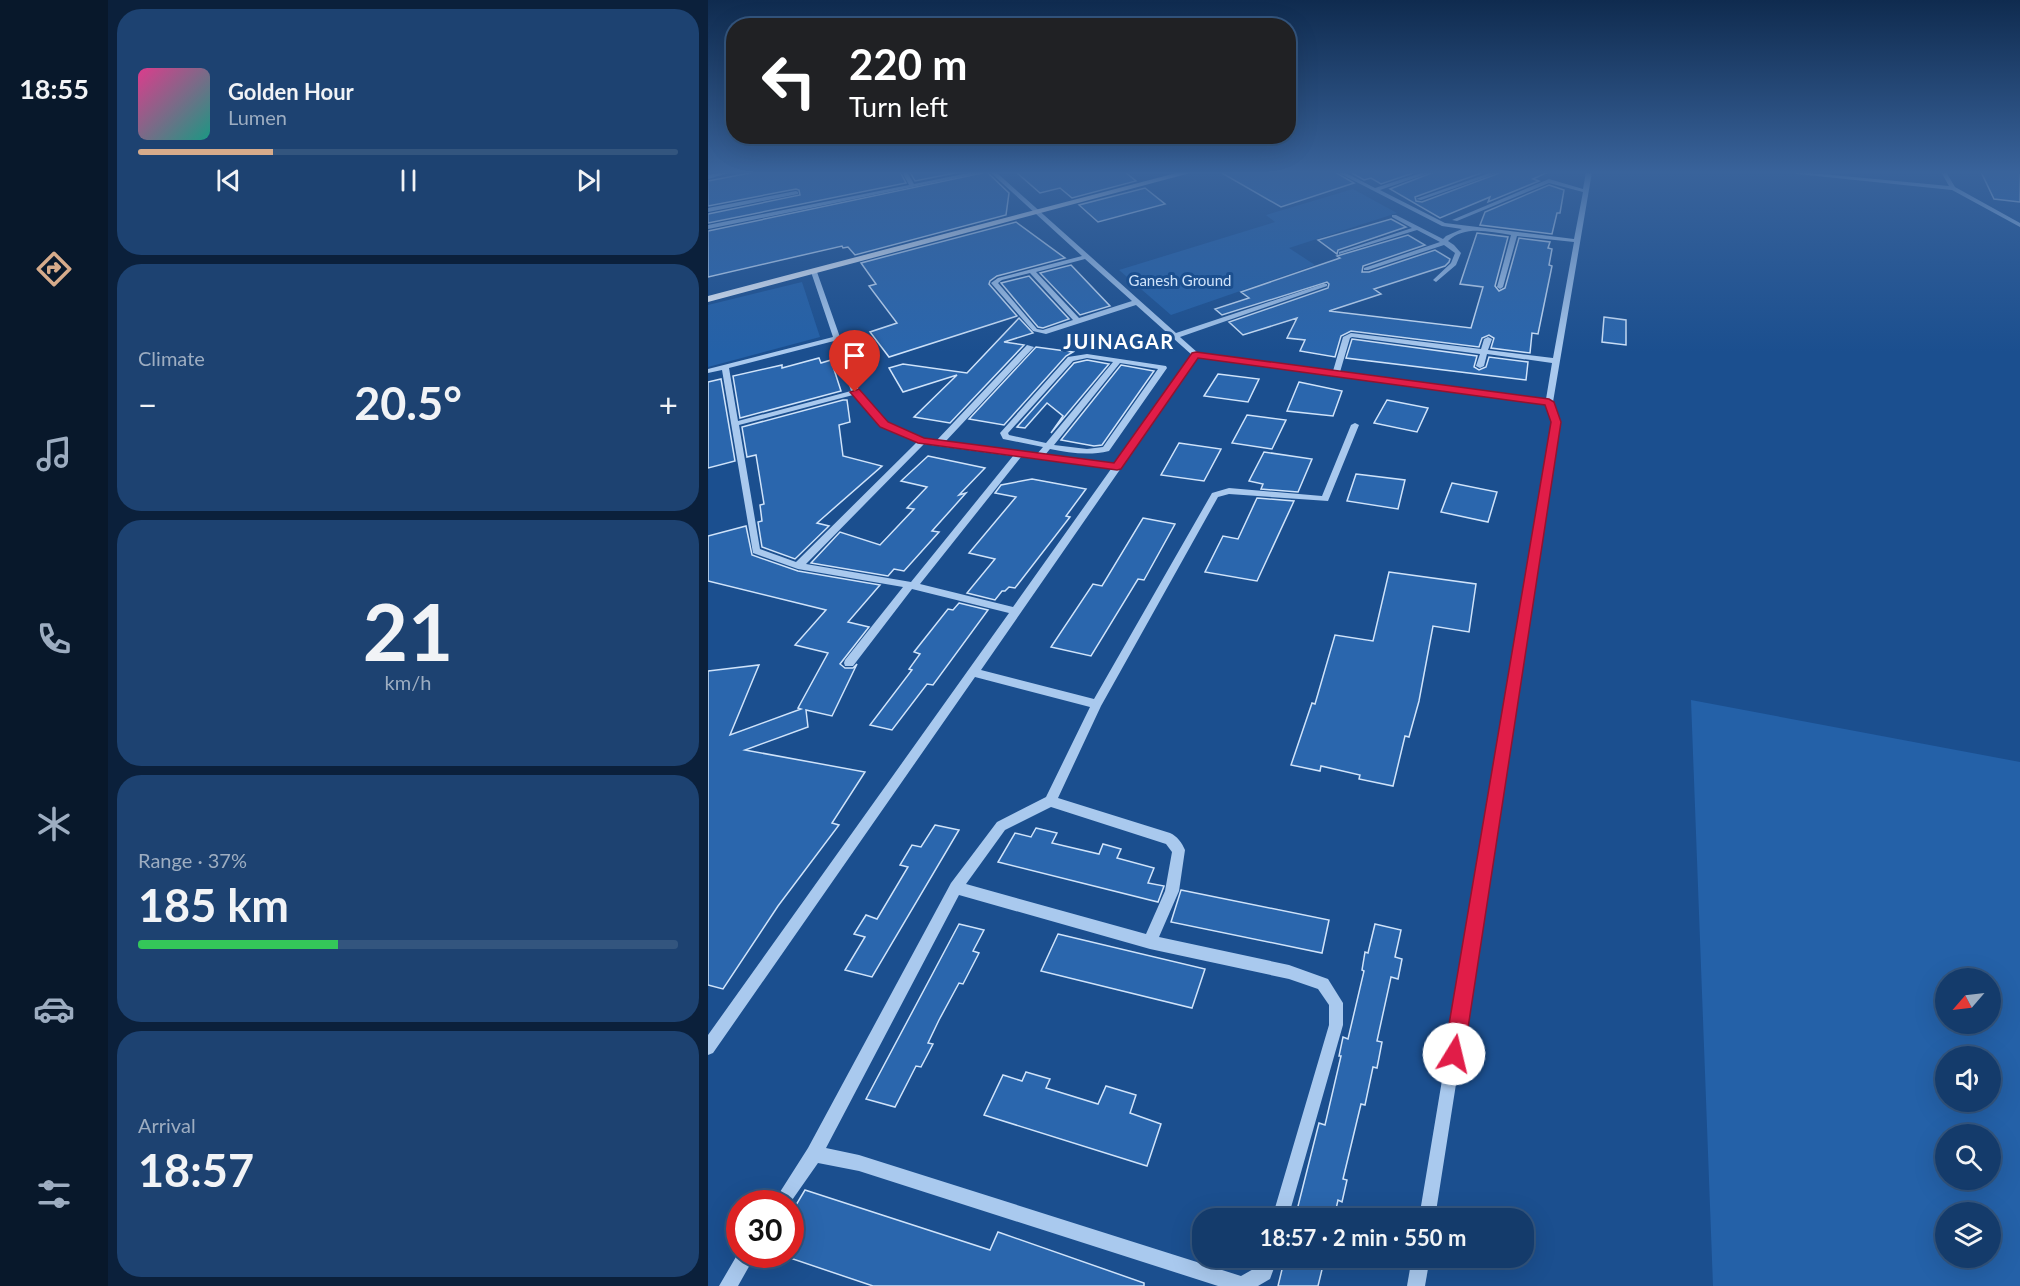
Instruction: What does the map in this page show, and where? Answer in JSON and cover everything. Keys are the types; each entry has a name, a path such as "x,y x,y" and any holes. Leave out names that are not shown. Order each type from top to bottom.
{"main road":[{"path":"708,299 966,232"}],"street":[{"path":"1058,232 1196,355 1549,402"},
{"path":"1341,253 1405,232"},
{"path":"1424,232 1452,246 1458,253 1454,264 1436,280"},
{"path":"1366,269 1443,243 1448,237 1460,232"},
{"path":"1499,232 1577,241"},
{"path":"1429,1208 1556,422 1549,402 1578,232"},
{"path":"1500,287 1514,234"},
{"path":"1085,256 1000,279 994,283 1035,330 1043,332 1137,302"},
{"path":"1032,271 1078,321"},
{"path":"814,273 855,392 884,424 922,441 1117,467"},
{"path":"1174,336 1325,285"},
{"path":"1336,373 1347,337 1351,335 1556,361"},
{"path":"708,371 836,338"},
{"path":"1480,366 1488,339"},
{"path":"939,443 1030,347"},
{"path":"708,1048 1196,355"},
{"path":"1087,356 1118,360 1163,368 1106,449 1094,454 1006,437 1004,433 1071,359 1087,356"},
{"path":"1040,456 1118,360"},
{"path":"725,367 756,551 798,566 911,586 1016,610"},
{"path":"735,424 855,392"},
{"path":"790,1190 814,1154 956,888 1001,826 1050,801 1098,704 1215,495 1228,491 1325,500 1355,425"},
{"path":"798,566 922,441"},
{"path":"849,663 1020,453"},
{"path":"973,672 1098,704"},
{"path":"1050,801 1170,839 1179,850 1172,891 1150,942"},
{"path":"956,888 1150,942 1289,972 1323,984 1336,1003 1336,1025 1283,1208"},
{"path":"814,1154 858,1163 1242,1284 1264,1273 1266,1268"},
{"path":"728,1286 739,1268"},
{"path":"1416,1286 1419,1268"}],"green space":[{"name":"Ganesh Ground","path":"1242,232 1338,232 1289,248 1315,265 1171,315 1119,270"},
{"path":"802,282 820,337 708,367 708,305"},
{"path":"1691,700 2020,762 2020,1286 1713,1286"}],"building":[{"path":"708,232 942,232 855,255 848,247 843,248 842,246 708,277"},
{"path":"978,232 1030,232 1065,258 997,276 990,281 989,284 1017,316 889,357 870,332 897,323 869,286 876,284 861,263"},
{"path":"1346,232 1391,232 1338,250 1337,254 1318,240"},
{"path":"1477,233 1508,237 1495,286 1499,291 1505,288 1519,238 1550,242 1548,248 1552,249 1549,265 1552,266 1538,334 1532,333 1530,353 1491,348 1494,338 1489,335 1482,338 1479,347 1351,331 1341,336 1335,357 1300,351 1305,340 1287,338 1297,318 1243,335 1229,322 1328,288 1327,282 1222,315 1215,309 1249,298 1241,292 1340,258 1337,256 1408,235 1425,245 1363,266 1362,272 1369,272 1435,250 1450,259 1449,262 1445,266 1374,289 1381,294 1329,311 1471,328 1483,287 1460,284"},
{"path":"1071,265 1110,306 1080,315 1040,273"},
{"path":"1029,276 1069,319 1043,328 1038,327 1001,283"},
{"path":"1604,317 1626,320 1626,345 1602,342"},
{"path":"1019,318 1033,333 1004,342 1024,345 950,423 914,417 957,375 903,392 889,368 903,364 967,373"},
{"path":"1352,339 1477,356 1474,367 1479,370 1486,367 1489,357 1528,362 1526,380 1346,358"},
{"path":"1036,347 1073,352 1066,356 1004,425 969,419"},
{"path":"819,358 821,363 831,360 841,391 740,418 733,376 782,365 782,368"},
{"path":"1087,360 1109,364 1051,433 1063,416 1047,403 1025,428 1017,427 1074,363"},
{"path":"1121,365 1154,371 1102,445 1094,446 1061,440"},
{"path":"1218,374 1259,379 1248,402 1204,396"},
{"path":"721,379 735,461 708,468 708,382"},
{"path":"1299,382 1342,391 1333,416 1287,411"},
{"path":"847,400 850,422 839,425 843,456 882,466 817,523 829,526 795,559 762,547 758,522 762,521 760,505 764,504 756,455 747,457 742,427"},
{"path":"1387,400 1428,408 1417,432 1374,423"},
{"path":"1247,415 1286,420 1272,449 1232,443"},
{"path":"1179,443 1221,449 1204,481 1161,475"},
{"path":"1264,452 1312,459 1298,492 1261,489 1263,484 1249,481"},
{"path":"928,456 985,468 959,495 966,493 932,531 939,532 904,571 894,569 888,576 811,563 840,532 880,545 914,509 907,508 927,487 901,481"},
{"path":"1356,474 1405,480 1398,509 1347,501"},
{"path":"1032,479 1086,489 1066,516 1070,517 1015,588 1009,587 1002,591 995,600 967,593 995,559 969,553 1016,497 995,493 1001,485"},
{"path":"1452,483 1497,492 1488,522 1441,512"},
{"path":"1257,498 1294,501 1257,581 1205,572 1223,536 1238,539"},
{"path":"1143,518 1175,524 1144,580 1138,579 1091,656 1051,647 1093,584 1102,586"},
{"path":"746,526 752,555 798,571 880,585 848,622 869,627 840,664 845,668 853,668 857,664 832,716 806,710 808,727 745,750 865,772 832,823 839,825 778,906 723,989 708,985 708,671 759,665 730,735 801,709 798,708 828,653 795,645 826,610 708,581 708,536"},
{"path":"1389,572 1476,584 1469,632 1433,626 1419,701 1409,737 1405,736 1393,786 1359,779 1360,775 1321,766 1320,771 1291,765 1312,703 1315,704 1335,635 1373,641"},
{"path":"959,603 988,610 933,685 927,684 892,730 870,725 912,670 909,669 920,654 914,652 948,609 953,610"},
{"path":"935,825 959,830 872,977 845,970 865,937 854,934 866,915 877,919 908,867 900,865 912,845 921,847"},
{"path":"1036,828 1057,833 1052,843 1099,854 1103,844 1121,849 1117,858 1154,868 1148,883 1164,886 1158,902 998,862 1015,833 1031,837"},
{"path":"1181,890 1329,920 1322,953 1171,922"},
{"path":"959,924 984,930 973,951 979,953 963,984 959,983 939,1020 928,1043 933,1044 921,1067 916,1066 895,1107 866,1099"},
{"path":"1375,924 1401,930 1395,957 1402,959 1398,979 1391,977 1377,1041 1382,1042 1377,1068 1373,1067 1365,1105 1361,1104 1343,1179 1347,1180 1342,1202 1338,1200 1336,1208 1298,1208 1319,1123 1325,1125 1341,1056 1339,1056 1343,1037 1348,1039 1364,971 1362,970 1365,952 1368,953"},
{"path":"1058,934 1205,969 1192,1008 1041,971"},
{"path":"1026,1072 1050,1079 1046,1088 1098,1104 1106,1086 1136,1095 1130,1113 1161,1124 1147,1166 984,1115 1003,1075 1022,1081"},
{"path":"805,1190 990,1250 998,1232 1144,1283 1144,1286 873,1286 804,1263"},
{"path":"1282,1268 1322,1268 1318,1286 1278,1286"}],"district":[{"name":"JUINAGAR","path":"1119,342"}],"route":[{"path":"855,392 884,424 922,441 1117,467 1196,355 1549,402 1556,422 1454,1054"}]}
